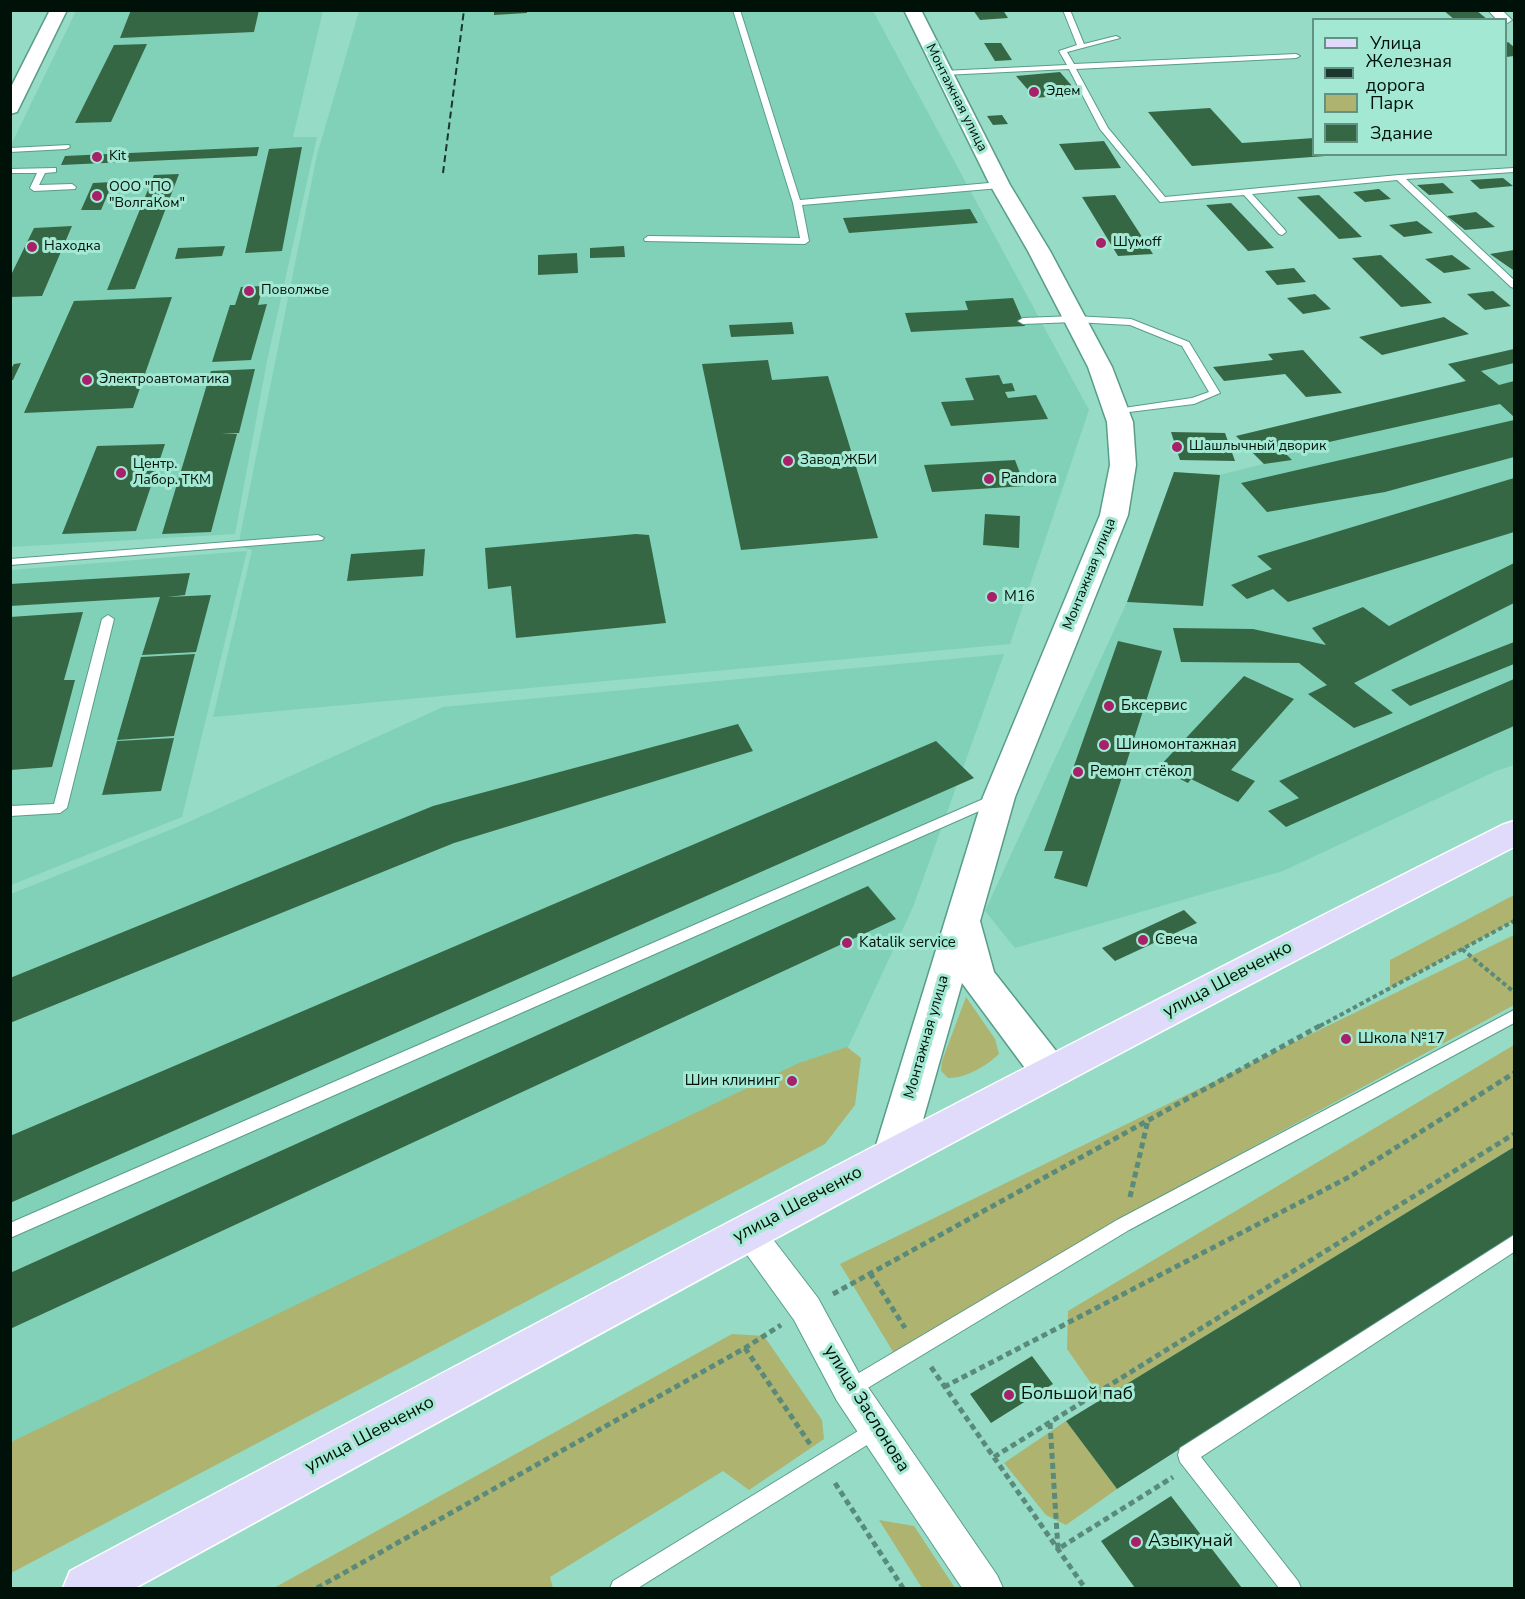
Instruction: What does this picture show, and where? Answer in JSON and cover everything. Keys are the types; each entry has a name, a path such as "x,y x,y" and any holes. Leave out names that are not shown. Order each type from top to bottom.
{"main road":[{"name":"улица Шевченко","path":"87,1588 748,1231 1050,1072 1474,852 1515,833"}],"street":[{"path":"10,108 59,10"},
{"name":"Монтажная улица","path":"893,1155 961,918 999,797 1114,515 1123,465 1120,422 1100,367 1000,185 912,10"},
{"path":"961,918 977,977 1050,1072"},
{"name":"улица Заслонова","path":"748,1231 806,1309 849,1389 984,1588"}],"lane":[{"path":"648,239 805,241 797,203 736,10"},
{"path":"1065,10 1081,46"},
{"path":"1116,38 1062,51 1104,129 1163,200 1399,177 1514,170"},
{"path":"943,73 1296,56"},
{"path":"10,150 66,147"},
{"path":"42,170 34,188 72,187"},
{"path":"10,171 53,170"},
{"path":"1399,177 1515,285"},
{"path":"797,203 1000,185"},
{"path":"1245,191 1282,232"},
{"path":"1023,321 1074,319 1131,322 1186,344 1215,393 1194,401 1117,412"},
{"path":"10,562 318,538"},
{"path":"10,811 60,808 108,619"},
{"path":"10,1231 999,797"},
{"path":"849,1389 1123,1225 1515,1016"},
{"path":"1291,1588 1187,1455 1515,1243"},
{"path":"621,1588 876,1430"}],"path":[{"path":"1085,1588 917,1347 870,1273 1148,1119 1515,921"},
{"path":"1462,949 1515,992"},
{"path":"944,1386 1351,1176 1515,1073"},
{"path":"1123,1225 1148,1119"},
{"path":"994,1458 1515,1134"},
{"path":"317,1588 764,1336"},
{"path":"1050,1422 1058,1549"},
{"path":"1058,1549 1194,1464"}],"shaded area":[{"path":"76,11 323,11 293,137 317,137 267,361 235,534 11,547 10,147"},
{"name":"Завод ЖБИ","path":"359,11 873,11 1089,410 1010,644 213,717 252,550 238,546 317,155"},
{"path":"1514,349 1514,765 1496,771 1283,871 1015,948 985,911 1127,602 1174,472 1220,475 1263,464 1236,436 1465,381 1448,364"},
{"path":"247,551 182,817 11,885 11,570"},
{"path":"1004,654 913,907 836,1073 11,1471 11,894 182,825 443,707"}],"green space":[{"path":"1514,895 1514,921 1390,988 1390,960"},
{"path":"1514,935 1514,1005 1125,1216 895,1355 840,1264"},
{"path":"966,997 995,1039 999,1054 976,1070 962,1076 948,1078 941,1071 942,1061"},
{"path":"1514,1045 1514,1147 1102,1399 1067,1349 1068,1311"},
{"path":"847,1047 861,1058 855,1105 825,1144 11,1573 11,1442 799,1063"},
{"path":"732,1334 764,1336 822,1420 824,1439 749,1490 723,1471 550,1577 553,1588 274,1588"},
{"path":"1066,1421 1117,1489 1066,1525 1046,1515 1004,1463"},
{"path":"879,1520 914,1526 955,1588 922,1588"}],"building":[{"path":"131,10 259,10 254,32 120,38"},
{"path":"494,10 527,10 527,13 494,15"},
{"path":"973,10 1003,10 1008,18 980,20"},
{"path":"1443,10 1476,10 1486,18 1453,18"},
{"path":"1507,42 1514,47 1514,56 1507,57"},
{"path":"984,43 1001,43 1012,60 995,61"},
{"path":"147,44 111,122 75,123 114,45"},
{"path":"1060,72 1079,94 1035,98 1016,76"},
{"path":"1210,108 1242,143 1312,138 1312,156 1325,156 1192,166 1148,112"},
{"path":"1002,115 1008,124 993,125 987,116"},
{"path":"1104,141 1121,168 1075,170 1059,144"},
{"path":"259,147 257,156 61,165 65,156"},
{"path":"302,147 282,251 245,253 269,149"},
{"path":"179,174 135,289 107,290 154,175"},
{"path":"1503,178 1513,186 1480,189 1470,180"},
{"name":"ООО \"ПО \"ВолгаКом\"","path":"113,182 101,210 81,210 93,183"},
{"path":"1443,183 1454,193 1429,195 1417,185"},
{"path":"1379,189 1391,199 1365,202 1353,192"},
{"path":"1115,195 1153,254 1118,256 1082,197"},
{"path":"1319,195 1362,237 1339,239 1297,197"},
{"path":"1231,203 1274,248 1248,251 1206,205"},
{"path":"970,209 978,223 849,233 843,218"},
{"path":"1476,212 1495,227 1465,230 1447,216"},
{"path":"1417,221 1433,233 1404,237 1389,225"},
{"path":"72,226 42,296 10,297 10,277 34,228"},
{"path":"225,246 222,256 175,259 178,248"},
{"path":"624,246 625,257 590,258 590,248"},
{"path":"1514,250 1513,270 1490,254"},
{"path":"577,253 578,273 538,275 538,255"},
{"path":"1381,255 1432,303 1401,307 1352,258"},
{"path":"1452,255 1471,269 1444,273 1425,259"},
{"path":"1294,268 1306,282 1277,285 1265,271"},
{"path":"263,286 258,305 267,304 251,360 212,362 230,305 235,305 241,287"},
{"path":"1493,291 1511,306 1485,310 1467,294"},
{"path":"1315,294 1331,309 1303,314 1287,298"},
{"path":"172,297 133,408 24,413 74,301"},
{"path":"1013,298 1025,326 911,332 905,313 968,310 965,301"},
{"path":"1444,317 1469,334 1382,355 1359,337"},
{"path":"792,322 794,334 731,337 729,325"},
{"path":"1514,349 1514,363 1481,371 1499,385 1514,381 1514,417 1500,404 1284,452 1292,460 1264,464 1236,436 1466,381 1448,364"},
{"path":"1303,350 1342,393 1306,397 1285,374 1224,381 1213,367 1273,360 1268,354"},
{"name":"Завод ЖБИ","path":"768,360 772,380 828,376 878,538 741,550 702,364"},
{"path":"21,363 13,380 10,380 10,370 14,364"},
{"path":"255,369 239,433 221,434 237,434 211,532 162,534 211,371"},
{"path":"999,375 1003,384 1012,383 1015,391 1005,392 1008,398 1036,395 1048,419 951,426 941,402 974,400 965,378"},
{"path":"1514,420 1514,457 1385,492 1267,512 1241,483"},
{"path":"1171,432 1225,433 1235,461 1180,460"},
{"name":"Центр. Лабор. ТКМ","path":"165,444 136,531 62,534 97,446"},
{"path":"1015,460 1025,486 932,492 924,465"},
{"path":"1174,472 1220,475 1203,606 1127,602"},
{"path":"1514,478 1514,532 1288,602 1273,589 1247,599 1231,585 1272,569 1257,556"},
{"path":"985,514 1020,516 1019,548 983,545"},
{"path":"636,534 649,535 666,623 516,638 511,586 488,589 485,548"},
{"path":"425,549 423,576 347,581 351,554"},
{"path":"1514,563 1514,603 1354,683 1393,713 1354,728 1308,694 1327,685 1299,663 1181,662 1173,628 1253,629 1326,645 1312,628 1363,607 1389,626"},
{"path":"190,573 185,595 167,597 211,595 196,652 142,655 160,597 10,606 10,584"},
{"path":"83,612 64,680 75,680 52,767 10,770 10,617"},
{"path":"1118,641 1162,651 1087,887 1054,878 1063,851 1044,851"},
{"path":"1514,642 1514,664 1410,706 1391,690"},
{"path":"195,654 174,736 117,740 141,657"},
{"path":"1244,676 1294,699 1231,770 1255,781 1238,802 1191,779 1188,783 1158,768"},
{"path":"1514,679 1514,726 1286,827 1268,811 1299,798 1279,781"},
{"path":"738,724 753,751 454,843 10,1023 10,978 433,806"},
{"path":"174,738 161,791 102,795 117,741"},
{"path":"936,741 974,778 10,1203 10,1136"},
{"path":"868,886 896,919 10,1329 10,1273"},
{"path":"1184,910 1197,923 1115,961 1102,948"},
{"path":"1514,1147 1514,1235 1117,1489 1066,1421"},
{"path":"1032,1356 1053,1384 991,1423 970,1394"},
{"path":"1171,1496 1242,1588 1135,1588 1101,1541"}],"railway":[{"path":"443,173 464,10"}],"place":[{"name":"Эдем","path":"1034,92"},
{"name":"Kit","path":"97,157"},
{"name":"ООО \"ПО \"ВолгаКом\"","path":"97,196"},
{"name":"Шумоff","path":"1101,243"},
{"name":"Находка","path":"32,247"},
{"name":"Поволжье","path":"249,291"},
{"name":"Электроавтоматика","path":"87,380"},
{"name":"Шашлычный дворик","path":"1177,447"},
{"name":"Завод ЖБИ","path":"788,461"},
{"name":"Центр. Лабор. ТКМ","path":"121,473"},
{"name":"Pandora","path":"989,479"},
{"name":"М16","path":"992,597"},
{"name":"Бксервис","path":"1109,706"},
{"name":"Шиномонтажная","path":"1104,745"},
{"name":"Ремонт стёкол","path":"1078,772"},
{"name":"Свеча","path":"1143,940"},
{"name":"Katalik service","path":"847,943"},
{"name":"Школа №17","path":"1346,1039"},
{"name":"Шин клининг","path":"792,1081"},
{"name":"Большой паб","path":"1009,1395"},
{"name":"Азыкунай","path":"1136,1542"}]}
